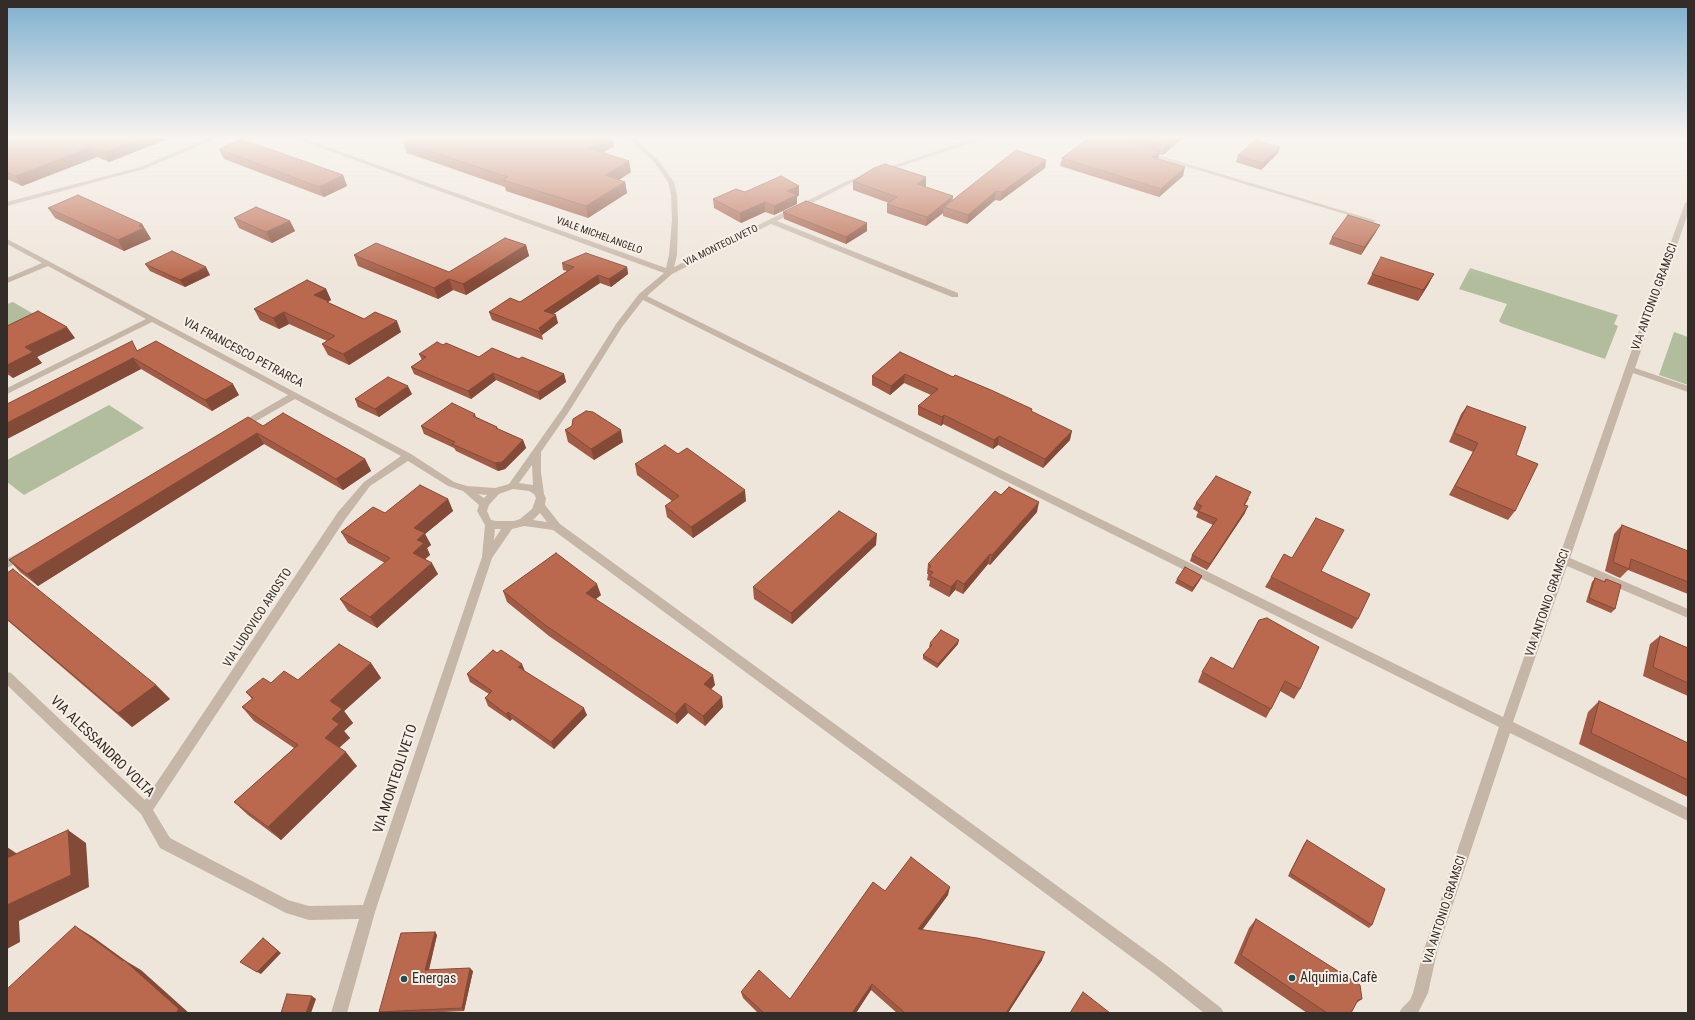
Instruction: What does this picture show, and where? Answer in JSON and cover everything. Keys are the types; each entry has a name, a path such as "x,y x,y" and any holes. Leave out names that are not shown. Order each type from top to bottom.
{"street":[{"path":"7,204 76,186"},
{"name":"VIALE MICHELANGELO","path":"429,186 669,272"},
{"path":"669,272 674,247 675,220 674,195 672,186"},
{"name":"VIA MONTEOLIVETO","path":"512,486 537,453 619,326 642,296 669,272 842,186"},
{"path":"1256,186 1374,221"},
{"name":"VIA ANTONIO GRAMSCI","path":"1412,1010 1506,726 1688,203"},
{"path":"772,221 955,296"},
{"name":"VIA FRANCESCO PETRARCA","path":"7,241 408,456 451,484 466,489 496,492"},
{"path":"7,281 48,263"},
{"path":"642,296 1688,815"},
{"path":"7,391 151,319"},
{"path":"1629,369 1688,389"},
{"path":"235,430 295,395"},
{"path":"537,453 536,472 539,494 541,498 540,506 532,517 524,522 508,526 490,523 483,516 484,504 496,492 512,486 531,488 539,494"},
{"name":"VIA LUDOVICO ARIOSTO","path":"146,810 342,515 367,484 408,456"},
{"name":"VIA FRANCESCO PETRARCA","path":"466,489 484,504"},
{"path":"540,506 556,527 1217,1012"},
{"path":"524,522 556,527"},
{"name":"VIA MONTEOLIVETO","path":"488,557 490,523"},
{"name":"VIA MONTEOLIVETO","path":"339,1013 368,912 488,557 508,526"},
{"path":"7,564 33,548"},
{"path":"1563,560 1688,614"},
{"name":"VIA ALESSANDRO VOLTA","path":"7,678 146,810 165,843 286,906 309,913 368,912"}],"green space":[{"path":"1470,268 1618,315 1614,324 1618,326 1605,359 1501,323 1499,321 1507,304 1459,289"},
{"path":"13,302 37,316 7,330 7,304"},
{"path":"1674,332 1688,337 1688,385 1659,375"},
{"path":"109,405 144,428 24,495 7,482 7,460"}],"building":[{"path":"521,186 619,186 586,206"},
{"path":"759,186 799,186 787,191 797,195 774,206 765,202 740,213 713,199 736,189 745,192"},
{"path":"866,186 922,186 953,196 927,217 887,204 897,197"},
{"path":"971,186 1011,186 1002,192 996,191 968,215 944,207"},
{"path":"1150,186 1165,186 1161,189"},
{"path":"78,195 142,224 139,226 144,228 118,240 48,208"},
{"path":"806,201 867,223 846,237 783,212"},
{"path":"256,207 290,221 266,232 234,218"},
{"path":"1348,215 1380,225 1364,247 1332,237"},
{"path":"505,238 526,245 463,284 449,279 434,288 354,255 376,243 449,272"},
{"path":"172,251 206,267 180,280 145,264"},
{"path":"586,253 627,267 609,279 598,275 544,311 556,315 539,328 541,332 489,312 510,298 520,302 574,267 562,263"},
{"path":"1381,257 1434,274 1423,290 1372,274"},
{"path":"307,280 326,289 314,295 364,319 375,312 397,321 343,354 322,344 335,336 284,312 273,318 254,309"},
{"path":"38,311 67,327 25,347 33,352 7,365 7,326"},
{"path":"132,341 137,351 156,341 233,384 205,400 133,358 7,423 7,404"},
{"path":"437,342 443,345 446,343 479,357 492,348 519,359 522,357 564,374 538,392 493,373 468,391 411,367 426,357 419,354"},
{"path":"900,352 953,377 955,375 991,390 1032,409 1031,411 1072,431 1045,459 999,436 994,440 944,415 942,417 918,406 938,389 905,374 891,386 872,376"},
{"path":"388,377 408,386 375,409 355,399"},
{"path":"452,403 475,414 473,416 497,427 496,428 523,440 502,462 495,463 452,444 455,442 421,426"},
{"path":"1467,406 1526,427 1516,455 1538,464 1515,511 1455,486 1478,443 1454,433"},
{"path":"586,411 593,412 621,430 591,449 565,430 572,426 573,419"},
{"path":"283,413 365,459 336,479 257,433 27,574 9,560 248,417 263,426"},
{"path":"665,445 678,454 687,448 745,490 691,527 665,506 679,496 635,464"},
{"path":"1216,476 1251,492 1244,505 1248,506 1210,564 1192,555 1217,519 1198,511 1202,506 1196,503"},
{"path":"420,485 448,499 414,528 425,533 417,540 424,543 413,553 432,563 370,617 340,599 390,558 341,532 373,507 385,513"},
{"path":"1009,487 1039,502 964,584 957,580 951,587 930,576 933,572 928,570 931,566 928,564 995,491 1001,495"},
{"path":"839,511 877,534 791,613 753,587"},
{"path":"1316,518 1344,530 1321,571 1370,594 1358,619 1271,577 1284,554 1292,558"},
{"path":"1622,525 1688,551 1688,582 1631,559 1629,569 1613,562"},
{"path":"556,553 597,584 586,593 713,675 704,684 722,697 703,716 685,703 675,714 545,625 503,591"},
{"path":"1185,567 1202,576 1193,588 1177,579"},
{"path":"13,569 156,685 118,713 7,619 7,573"},
{"path":"1595,578 1605,582 1606,579 1621,585 1615,609 1589,598"},
{"path":"1267,618 1319,647 1300,689 1285,681 1271,709 1202,672 1211,657 1233,669 1259,620"},
{"path":"941,630 959,640 938,664 923,655 932,645 930,643"},
{"path":"1660,636 1688,648 1688,683 1653,667"},
{"path":"339,644 371,663 330,701 342,709 332,719 339,724 325,738 346,752 268,827 234,802 298,745 242,707 253,698 246,692 263,678 271,683 284,671 298,680"},
{"path":"493,650 497,653 501,650 522,664 518,667 584,708 551,742 508,712 506,714 485,698 492,691 467,674"},
{"path":"1599,701 1688,743 1688,780 1591,733"},
{"path":"68,830 71,875 7,905 7,858"},
{"path":"1307,840 1385,889 1372,925 1290,873"},
{"path":"911,857 950,887 918,929 977,938 1045,952 1006,1013 905,1013 872,984 852,1013 764,1013 741,992 759,970 790,999 873,882 885,891"},
{"name":"Alquimia Cafè","path":"1256,919 1360,985 1362,999 1358,1000 1351,1013 1327,1013 1241,955"},
{"path":"75,926 123,961 124,960 179,1009 176,1013 7,1013 7,989"},
{"path":"435,932 425,970 470,968 462,1008 379,1012 401,933"},
{"path":"263,938 278,951 257,972 240,962"},
{"path":"1083,992 1110,1013 1070,1013"},
{"path":"287,994 312,996 306,1013 281,1013"}],"place":[{"name":"Alquimia Cafè","path":"1292,978"},
{"name":"Energas","path":"404,979"}]}
